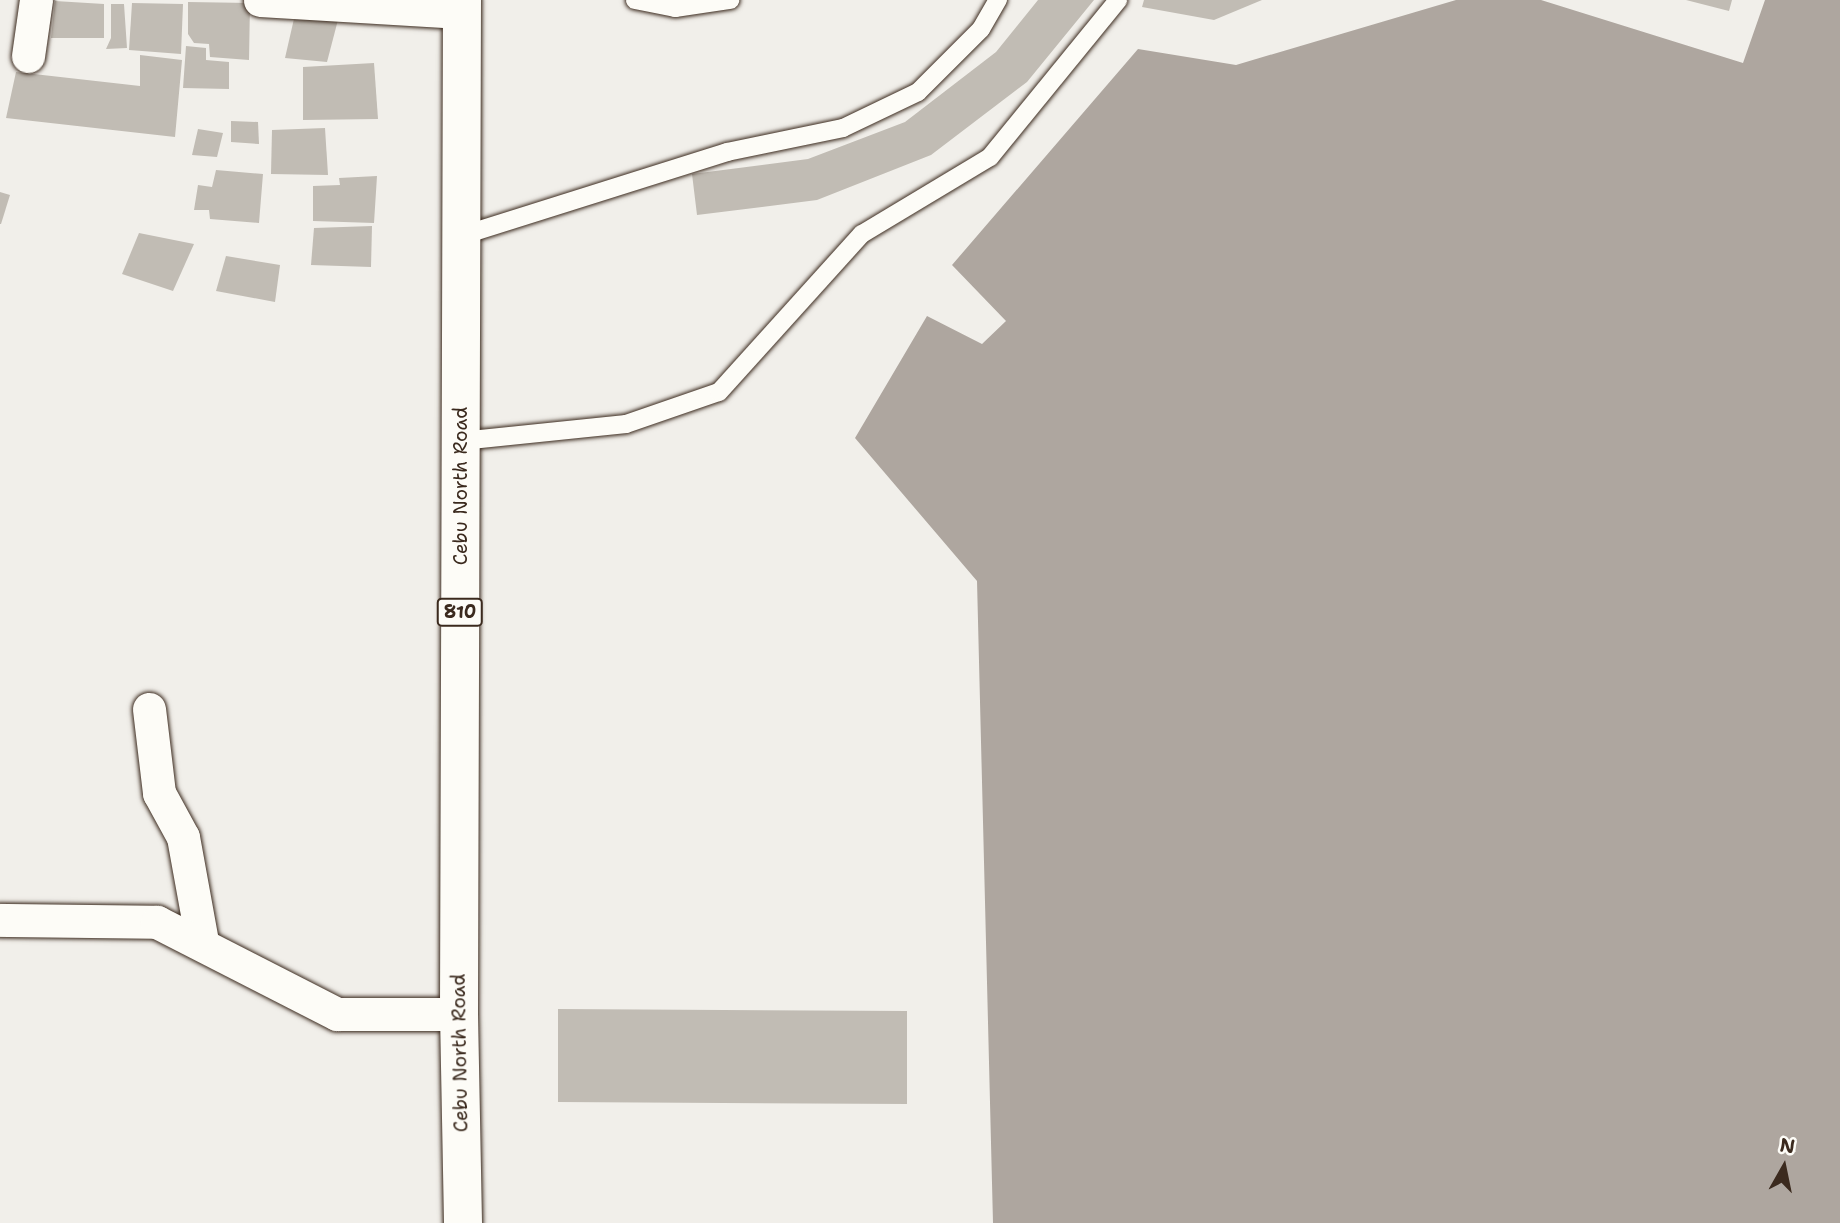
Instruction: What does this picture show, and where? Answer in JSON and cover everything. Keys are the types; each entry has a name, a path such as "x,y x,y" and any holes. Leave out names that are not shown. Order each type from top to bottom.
{"highway":[{"name":"Cebu North Road","path":"461,6 459,1014 463,1223"}],"street":[{"path":"28,56 36,0"},
{"path":"260,0 461,6"},
{"path":"149,709 159,793 183,837 202,942"},
{"path":"0,920 157,922 202,942 337,1014 459,1014"}],"lane":[{"path":"635,0 675,8 730,0"},
{"path":"461,236 727,152 843,128 918,92 981,29 998,0"},
{"path":"461,441 626,424 719,392 862,234 990,157 1118,0"}],"shaded area":[{"path":"1456,0 1541,0 1743,63 1765,0 1840,0 1840,1223 993,1223 977,581 855,438 927,316 982,344 1006,321 952,265 1138,49 1236,65"}],"building":[{"path":"1038,0 1094,0 1027,82 931,155 817,200 697,215 692,174 808,159 905,122 996,52"},
{"path":"1144,0 1262,0 1214,20 1142,7"},
{"path":"1686,0 1732,0 1729,11"},
{"path":"55,1 104,4 104,38 51,38"},
{"path":"188,2 250,3 249,60 210,57 209,44 194,43 188,34"},
{"path":"132,3 183,4 181,54 129,50"},
{"path":"111,4 124,4 127,48 106,49 111,38"},
{"path":"296,10 339,16 327,62 285,58"},
{"path":"186,46 206,48 206,60 229,62 229,89 183,88"},
{"path":"140,55 182,60 175,137 6,118 16,72 140,86"},
{"path":"374,63 378,119 303,120 303,67"},
{"path":"231,121 258,122 259,144 231,142"},
{"path":"325,128 328,175 271,174 272,130"},
{"path":"198,129 223,133 217,157 192,155"},
{"path":"216,170 263,174 259,223 210,219 209,210 194,210 198,185 212,187"},
{"path":"377,176 374,223 313,221 313,186 340,185 339,178"},
{"path":"0,192 10,195 1,224 0,224"},
{"path":"372,226 371,267 311,265 314,228"},
{"path":"139,233 194,244 173,291 122,274"},
{"path":"226,256 280,265 275,302 216,291"},
{"path":"558,1009 907,1011 907,1104 558,1102"}]}
